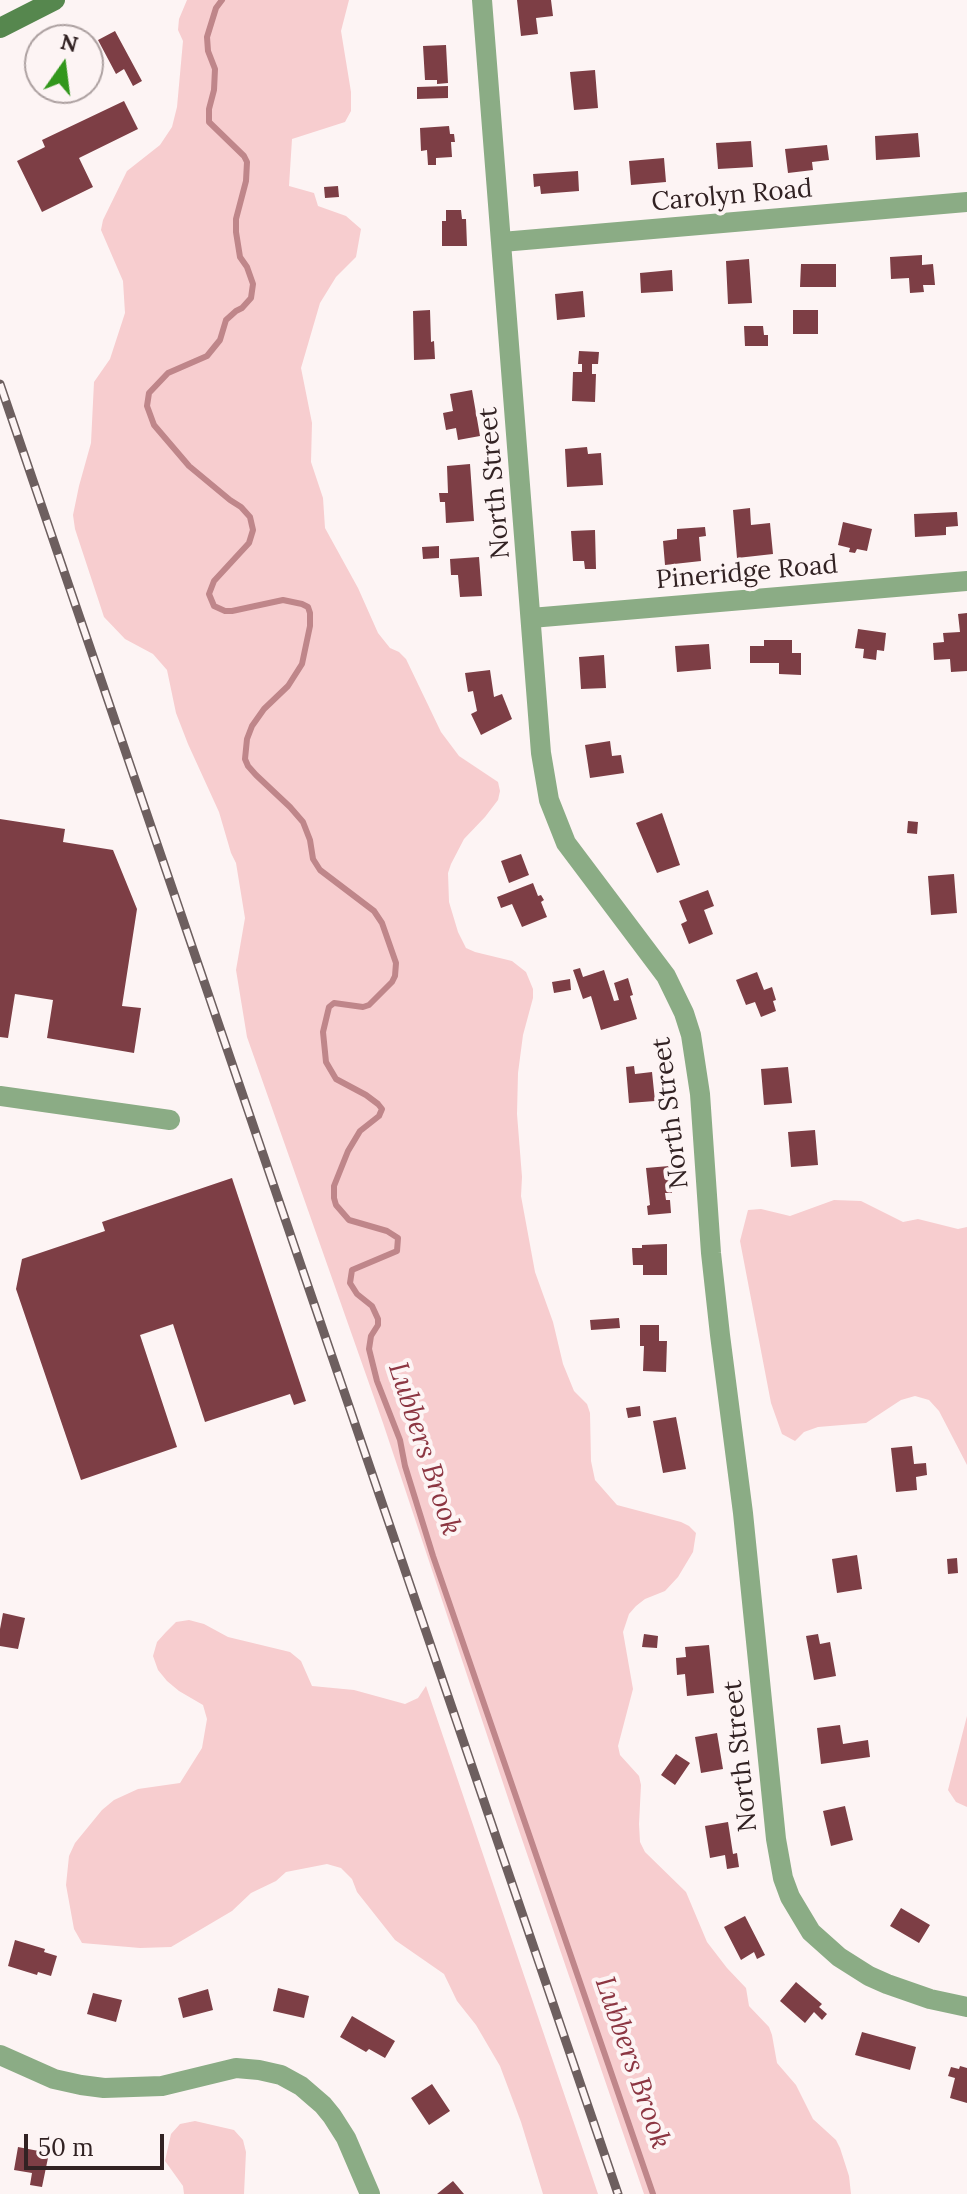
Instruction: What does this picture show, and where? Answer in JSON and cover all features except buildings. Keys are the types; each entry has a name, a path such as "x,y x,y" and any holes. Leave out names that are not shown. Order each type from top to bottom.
{"main road":[{"path":"0,28 55,0"}],"street":[{"name":"North Street","path":"482,0 541,753 549,800 566,843 666,976 691,1035 700,1094 718,1321 743,1513 776,1839 783,1878 799,1915 811,1932 839,1957 887,1984 930,1999 967,2007"},
{"name":"Carolyn Road","path":"502,242 967,202"},
{"name":"Pineridge Road","path":"531,618 967,581"},
{"path":"0,1096 170,1120"},
{"path":"0,2055 54,2079 104,2088 162,2086 236,2068 281,2075 301,2086 332,2116 346,2138 370,2194"}],"shaded area":[{"path":"187,0 349,0 341,31 351,111 345,122 292,139 289,186 314,193 318,206 346,216 361,229 356,257 336,277 320,303 301,368 312,423 311,462 323,498 325,528 358,588 378,633 390,648 406,659 441,732 459,756 498,782 498,800 464,839 451,864 448,873 449,902 466,948 512,961 526,972 533,989 518,1073 521,1196 535,1272 553,1322 563,1364 574,1391 587,1404 590,1413 591,1461 595,1480 617,1505 681,1522 696,1533 693,1552 678,1577 665,1591 636,1606 629,1614 623,1632 633,1689 618,1746 620,1755 639,1776 640,1842 645,1852 686,1892 707,1942 746,1988 749,2006 769,2027 777,2063 796,2085 813,2119 836,2140 849,2176 851,2194 644,2194 383,1423 247,1037 236,970 245,918 236,863 219,812 176,713 167,670 153,654 125,639 104,617 75,529 73,515 91,443 94,382 110,359 125,313 123,281 101,230 103,220 127,171 160,145 172,127 177,107 183,41 178,30 179,19"},
{"path":"834,1200 861,1201 903,1222 918,1219 958,1229 967,1227 967,1465 939,1411 929,1400 915,1396 901,1400 866,1423 818,1427 804,1432 795,1441 782,1434 771,1403 740,1241 748,1210 761,1209 790,1216"},
{"path":"189,1620 228,1637 290,1652 301,1661 312,1686 354,1690 405,1704 418,1698 426,1686 598,2194 543,2194 500,2066 476,2025 457,2001 444,1974 395,1940 341,1868 327,1864 286,1872 276,1881 251,1893 232,1911 171,1947 82,1943 74,1929 66,1885 69,1856 75,1843 114,1800 138,1789 180,1783 202,1748 207,1719 203,1705 167,1681 158,1670 153,1656 157,1642 176,1622"},
{"path":"967,1716 967,1807 956,1802 948,1790"},
{"path":"195,2121 234,2130 243,2140 246,2152 244,2194 184,2194 183,2186 165,2161 171,2134 180,2124"}],"waterway":[{"name":"Lubbers Brook","path":"222,0 216,8 207,37 208,51 215,69 209,122 247,162 236,232 240,257 253,284 251,298 226,320 220,340 207,356 168,373 149,393 147,406 154,425 189,466 250,517 253,530 249,543 214,581 209,594 214,606 232,611 283,600 302,604 308,607 310,613 302,664 288,686 264,709 252,726 245,759 256,775 303,822 313,859 320,870 374,911 382,923 396,963 392,982 369,1005 334,1003 329,1007 323,1032 326,1062 336,1079 366,1095 382,1109 379,1116 360,1131 348,1151 334,1186 336,1205 349,1220 387,1231 398,1238 397,1251 352,1270 350,1283 357,1294 372,1306 378,1319 369,1349 377,1381 400,1440 433,1556 653,2194"}],"railway":[{"path":"0,384 618,2194"}]}
